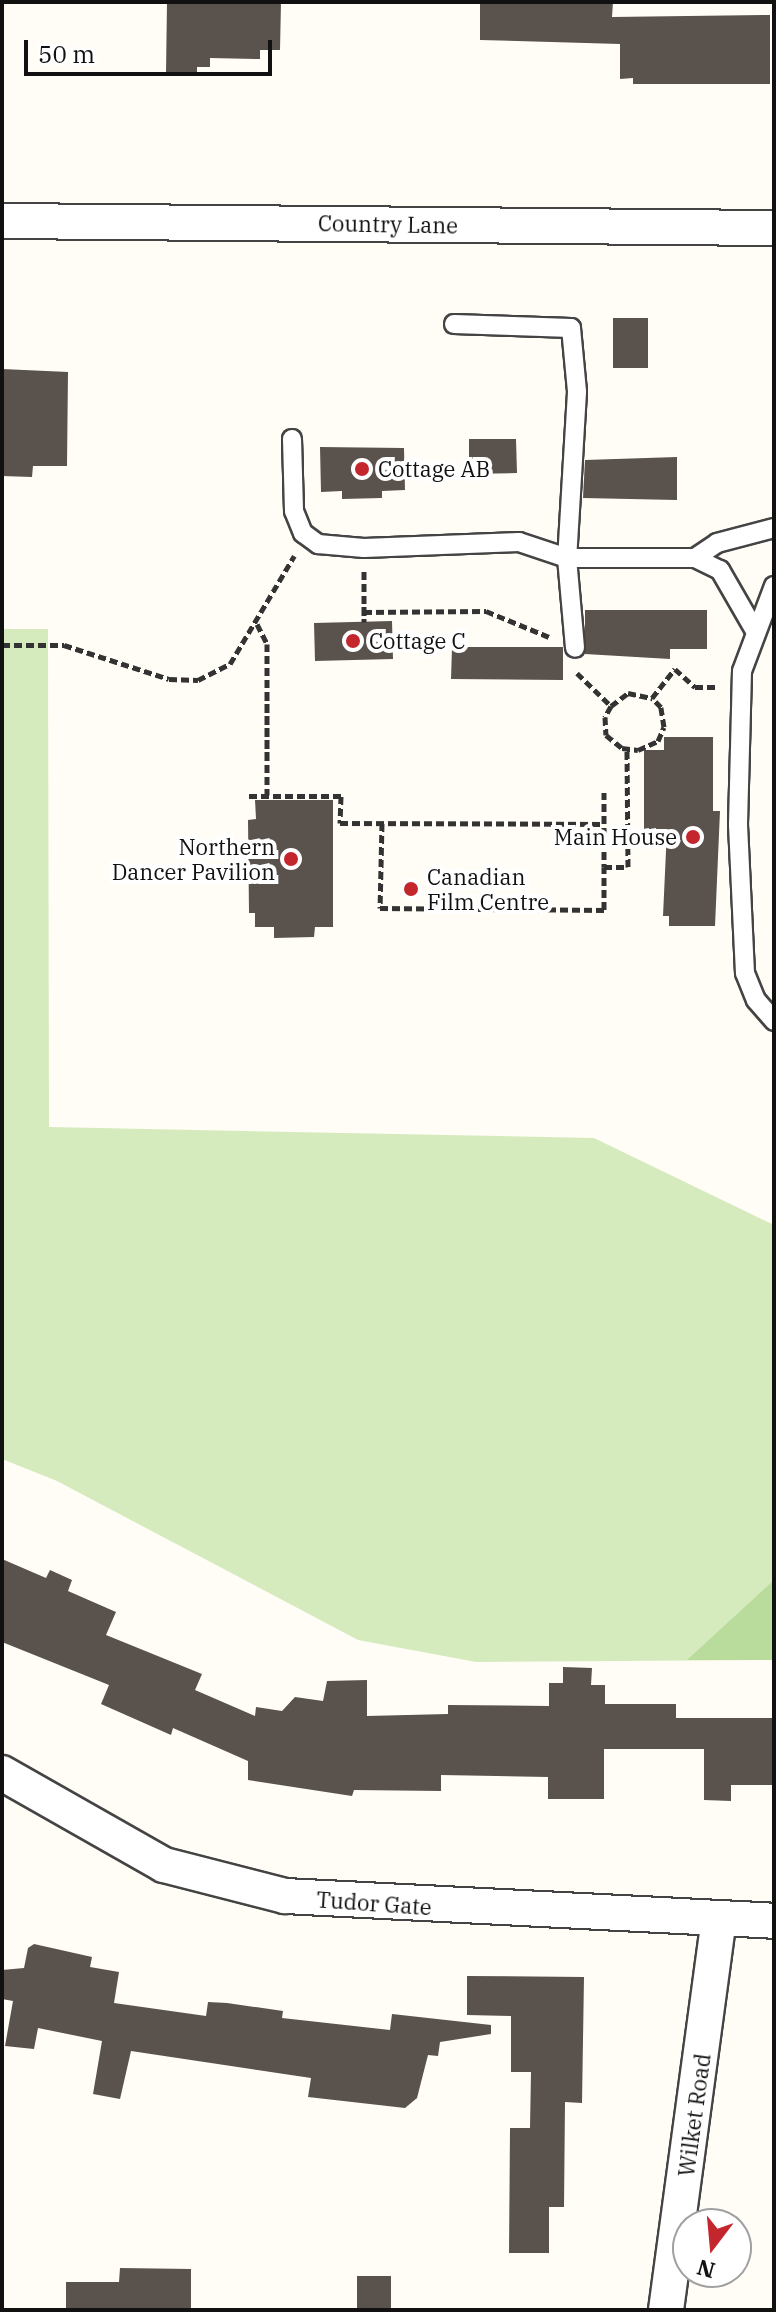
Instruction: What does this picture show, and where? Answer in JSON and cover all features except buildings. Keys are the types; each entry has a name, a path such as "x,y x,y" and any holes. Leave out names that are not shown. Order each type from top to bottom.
{"street":[{"name":"Country Lane","path":"2,221 774,228"},
{"name":"Tudor Gate","path":"2,1773 164,1865 285,1896 774,1921"},
{"name":"Wilket Road","path":"666,2310 719,1919"}],"lane":[{"path":"454,324 571,328 577,392 567,558 574,643"},
{"path":"292,439 294,511 303,533 318,544 364,548 519,542 567,558 695,558 720,570 754,629"},
{"path":"695,558 717,543 774,528"},
{"path":"774,586 754,629 742,686 741,943 756,1000 774,1021"}],"path":[{"path":"2,645 64,645 169,679 198,680 230,664 257,624 295,555 318,544"},
{"path":"364,548 364,622"},
{"path":"364,612 486,611 537,634 574,643 578,678 611,706"},
{"path":"257,624 267,644 267,795"},
{"path":"652,698 675,669 695,687 742,686"},
{"path":"628,693 652,698 664,716 658,741 627,749 606,735 611,706 628,693"},
{"path":"604,867 628,867 627,749"},
{"path":"382,823 380,908 604,910 604,792"},
{"path":"249,796 341,796 340,823 604,824"}],"green space":[{"path":"2,629 48,629 49,1127 594,1138 774,1225 774,1660 476,1662 358,1640 57,1481 2,1459"},
{"path":"774,1580 774,1660 687,1660"}],"place":[{"name":"Cottage AB","path":"362,469"},
{"name":"Cottage C","path":"353,641"},
{"name":"Main House","path":"693,837"},
{"name":"Northern Dancer Pavilion","path":"291,859"},
{"name":"Canadian Film Centre","path":"411,889"}]}
